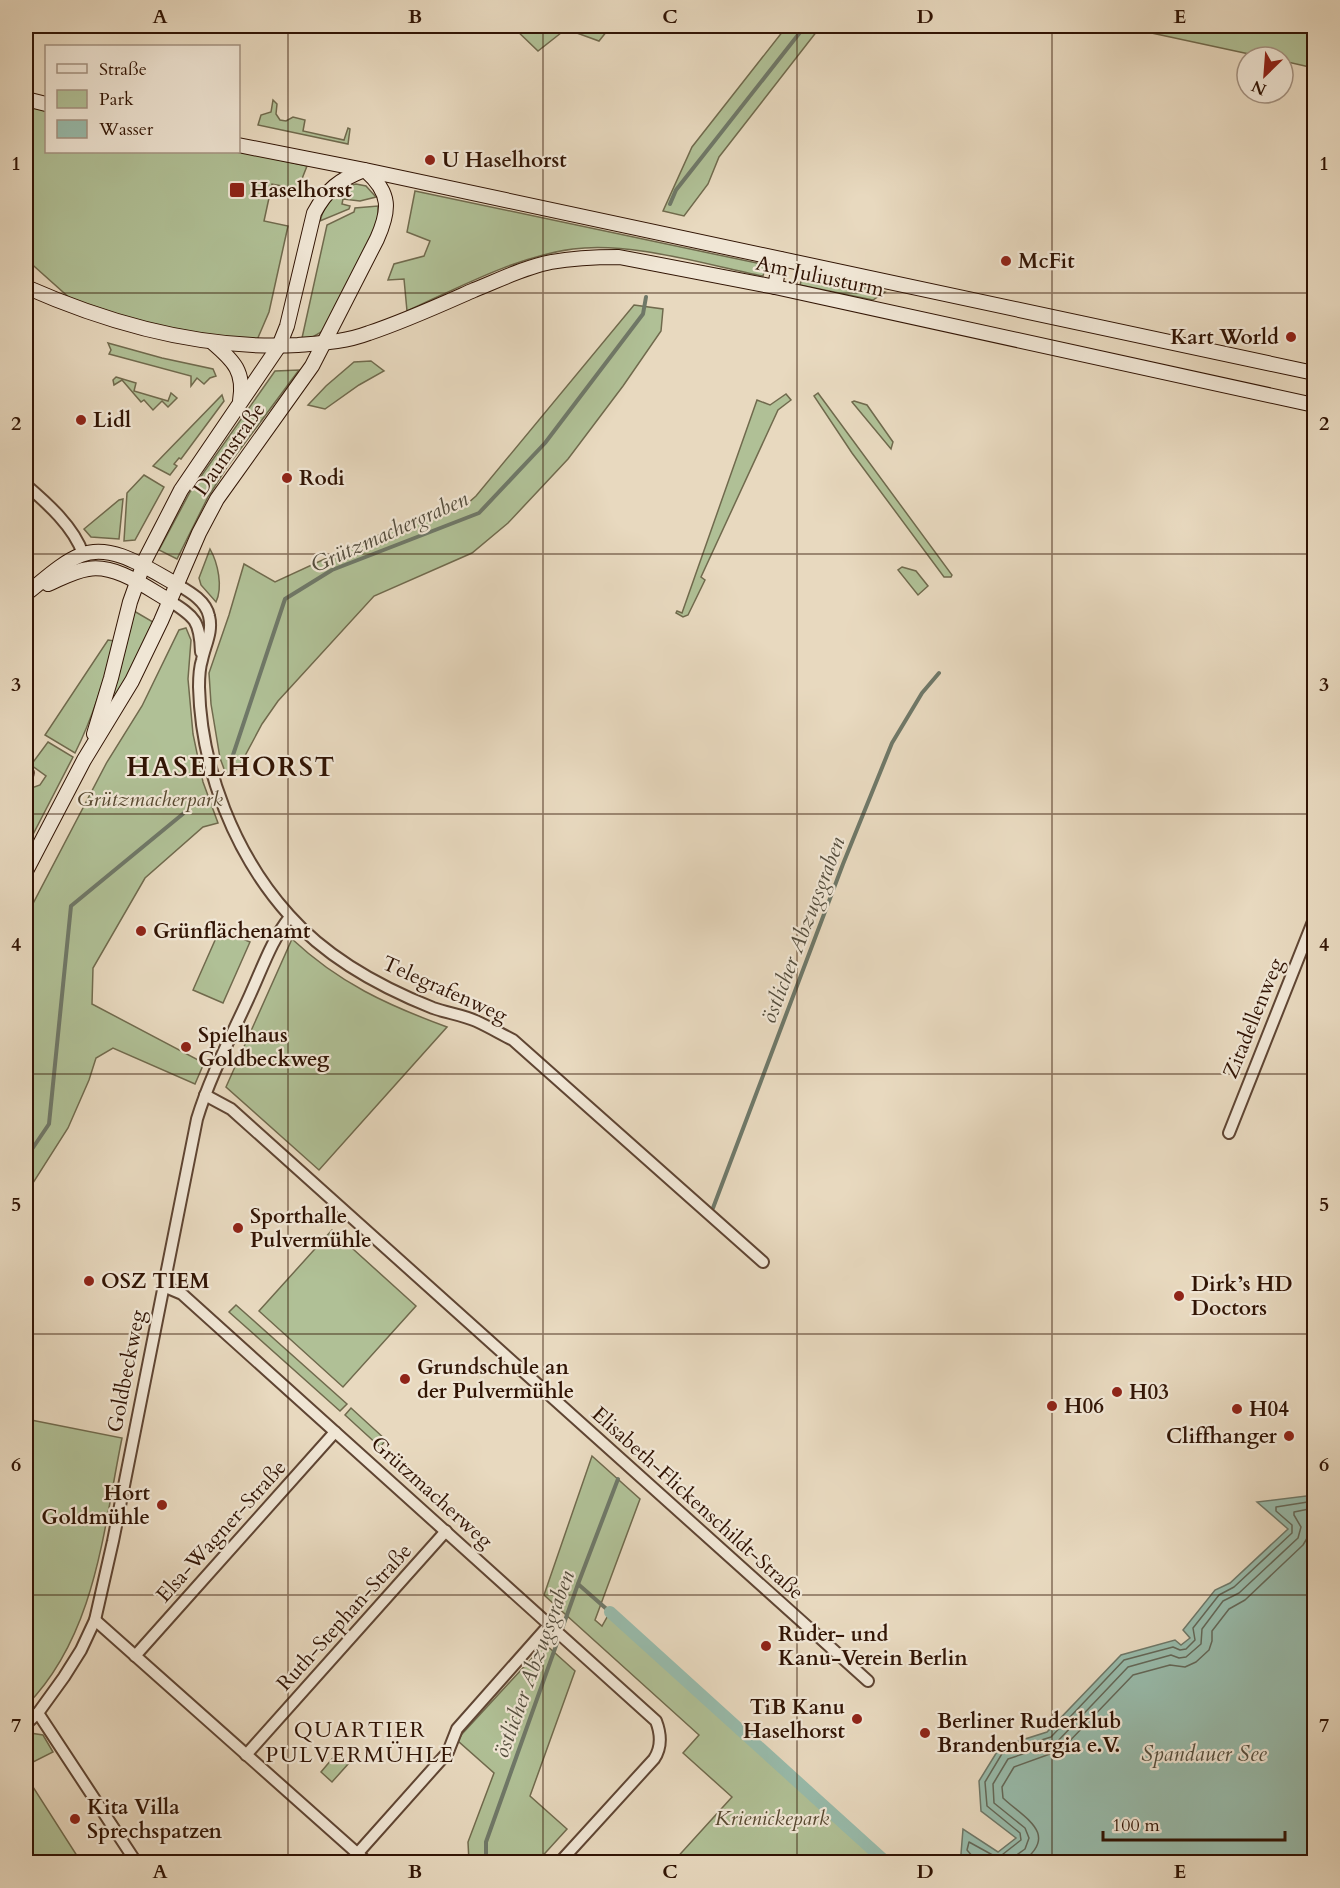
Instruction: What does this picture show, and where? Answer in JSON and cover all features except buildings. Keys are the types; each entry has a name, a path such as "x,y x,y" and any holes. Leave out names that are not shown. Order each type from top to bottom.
{"main road":[{"path":"26,99 45,104"},
{"name":"Am Juliusturm","path":"240,145 365,170 1314,373"},
{"name":"Daumstraße","path":"26,871 88,753 132,681 178,585 199,533 218,499 297,388 324,343 374,246 385,219 386,207 383,190 365,170 337,183 323,196 314,213 287,326 279,346 181,490 142,567 88,753"},
{"name":"Am Juliusturm","path":"26,287 141,329 213,343 279,346 339,342 369,333 505,277 550,262 619,257 775,287 1314,405"},
{"path":"775,287 780,259"},
{"path":"213,343 230,358 238,371 242,384 239,406"},
{"path":"26,594 68,562 83,554 109,553 178,585"},
{"path":"26,594 86,569 96,568 136,582 170,601"}],"street":[{"path":"26,485 45,502 74,535 83,554"},
{"name":"Telegrafenweg","path":"178,585 200,600 209,616 209,634 201,661"},
{"name":"Telegrafenweg","path":"170,601 195,619 198,625 201,661 199,689 205,737 223,804 255,870 290,917 324,947 379,984 434,1009 475,1020 513,1040 763,1262"},
{"name":"Goldbeckweg","path":"26,1724 38,1713 70,1668 95,1620 113,1541 197,1119 282,927 290,917"},
{"name":"Zitadellenweg","path":"1229,1132 1314,919"},
{"name":"Elisabeth-Flickenschildt-Straße","path":"206,1095 231,1109 640,1479 868,1681"},
{"name":"Grützmacherweg","path":"163,1286 182,1294 656,1721 660,1739 658,1753 654,1759 560,1863"},
{"name":"Elsa-Wagner-Straße","path":"135,1656 335,1432"},
{"name":"Ruth-Stephan-Straße","path":"246,1755 446,1531"},
{"path":"95,1620 367,1863"},
{"path":"357,1854 448,1752 457,1729 554,1628"},
{"path":"38,1713 135,1863"}],"green space":[{"path":"512,26 611,26 599,41 566,29 538,51"},
{"path":"787,26 821,26 719,157 708,184 684,216 663,211 692,147"},
{"path":"1119,26 1314,26 1314,68 1295,64 1295,45 1235,45 1235,51"},
{"path":"273,100 277,104 276,114 280,120 286,121 293,117 305,120 303,131 344,140 348,128 350,129 348,144 258,125 261,115 271,112"},
{"path":"26,105 45,110 45,153 240,151 307,166 298,189 272,184 264,221 288,226 269,312 257,340 155,326 72,300 26,259"},
{"path":"356,184 366,186 376,197 360,201 343,199 342,204 350,206 349,209 320,221 332,197 337,192"},
{"path":"415,191 766,265 763,276 643,251 595,247 573,249 509,266 407,311 404,279 388,280 394,264 424,256 430,241 407,232"},
{"path":"378,206 378,218 373,234 323,331 311,338 302,338 327,225 354,212 355,208"},
{"path":"803,274 885,292 873,300 800,285"},
{"path":"634,305 663,309 661,331 568,459 508,523 472,553 374,596 278,701 262,724 239,767 227,777 220,758 211,704 209,673 244,564 275,582 368,539 468,503"},
{"path":"108,343 213,369 216,376 204,384 197,378 191,386 191,376 109,354 111,350"},
{"path":"371,361 384,371 325,409 308,405 354,362"},
{"path":"299,370 227,467 208,497 177,559 159,550 190,492 275,371"},
{"path":"116,377 136,383 134,391 168,401 171,393 177,398 168,407 162,401 153,410 144,400 141,402 122,380 114,385 113,380"},
{"path":"818,393 952,575 951,577 944,577 852,453 814,396"},
{"path":"786,394 791,400 778,410 701,577 705,580 688,615 683,617 676,613 677,611 682,613 757,400 770,405"},
{"path":"222,395 224,401 181,459 179,458 174,464 177,466 170,475 153,466"},
{"path":"852,402 867,405 893,442 891,449"},
{"path":"144,475 164,487 135,540 124,541 127,493"},
{"path":"123,499 119,539 91,537 84,529"},
{"path":"210,549 219,575 216,602 201,585 199,578"},
{"path":"902,567 916,571 928,586 918,595 898,570"},
{"path":"134,611 153,622 135,665 106,711"},
{"name":"Grützmacherpark","path":"186,628 191,640 188,679 193,734 203,782 218,823 203,827 145,878 93,968 92,1004 204,1063 195,1084 113,1048 96,1058 68,1128 26,1194 26,917 107,762 142,706 179,630"},
{"path":"108,640 115,641 111,656 93,712 75,753 45,735"},
{"path":"48,742 73,757 26,848 26,790 40,785 46,776 31,765"},
{"path":"220,929 250,942 223,1003 193,990"},
{"path":"292,939 328,968 365,991 447,1027 319,1170 226,1087"},
{"path":"332,1230 416,1306 343,1387 259,1311"},
{"path":"236,1305 347,1404 340,1411 229,1312"},
{"path":"351,1408 386,1440 380,1447 345,1415"},
{"path":"26,1419 122,1438 102,1545 82,1615 68,1647 49,1678 26,1706"},
{"name":"Krienickepark","path":"592,1456 640,1499 595,1620 602,1626 610,1612 886,1862 673,1862 732,1797 683,1753 699,1735 544,1595"},
{"path":"545,1644 575,1671 530,1796 567,1829 537,1862 469,1862 468,1842 494,1773 458,1741"},
{"path":"30,1733 43,1735 53,1752 27,1765 26,1769 26,1737"},
{"path":"337,1753 349,1763 332,1782 321,1772"},
{"path":"26,1776 81,1862 26,1862"}],"water":[{"name":"Spandauer See","path":"1314,1495 1314,1862 971,1862 961,1854 963,1829 998,1852 1016,1838 981,1811 979,1781 1000,1747 1047,1732 1121,1655 1175,1640 1181,1645 1190,1638 1183,1630 1215,1590 1230,1583 1288,1529 1257,1502"}],"waterway":[{"name":"Grützmachergraben","path":"670,204 676,190 805,26"},
{"name":"Grützmachergraben","path":"231,761 285,599 332,570 479,513 545,443 643,314 646,297"},
{"name":"östlicher Abzugsgraben","path":"713,1208 843,864 892,743 922,693 939,673"},
{"name":"Grützmachergraben","path":"26,1158 49,1124 71,906 184,813"},
{"name":"östlicher Abzugsgraben","path":"486,1862 486,1842 618,1479"},
{"path":"578,1584 610,1612"},
{"path":"610,1612 886,1862"}],"place":[{"name":"U Haselhorst","path":"430,160"},
{"name":"Haselhorst","path":"237,190"},
{"name":"McFit","path":"1006,261"},
{"name":"Kart World","path":"1291,337"},
{"name":"Lidl","path":"81,420"},
{"name":"Rodi","path":"287,478"},
{"name":"Grünflächenamt","path":"141,931"},
{"name":"Spielhaus Goldbeckweg","path":"186,1047"},
{"name":"Sporthalle Pulvermühle","path":"238,1228"},
{"name":"OSZ TIEM","path":"89,1281"},
{"name":"Dirk’s HD Doctors","path":"1179,1296"},
{"name":"Grundschule an der Pulvermühle","path":"405,1379"},
{"name":"H03","path":"1117,1392"},
{"name":"H06","path":"1052,1406"},
{"name":"H04","path":"1237,1409"},
{"name":"Cliffhanger","path":"1289,1436"},
{"name":"Hort Goldmühle","path":"162,1505"},
{"name":"Ruder- und Kanu-Verein Berlin","path":"766,1646"},
{"name":"TiB Kanu Haselhorst","path":"857,1719"},
{"name":"Berliner Ruderklub Brandenburgia e.V.","path":"925,1733"},
{"name":"Kita Villa Sprechspatzen","path":"75,1819"}],"district":[{"name":"HASELHORST","path":"231,767"},
{"name":"QUARTIER PULVERMÜHLE","path":"360,1742"}]}
